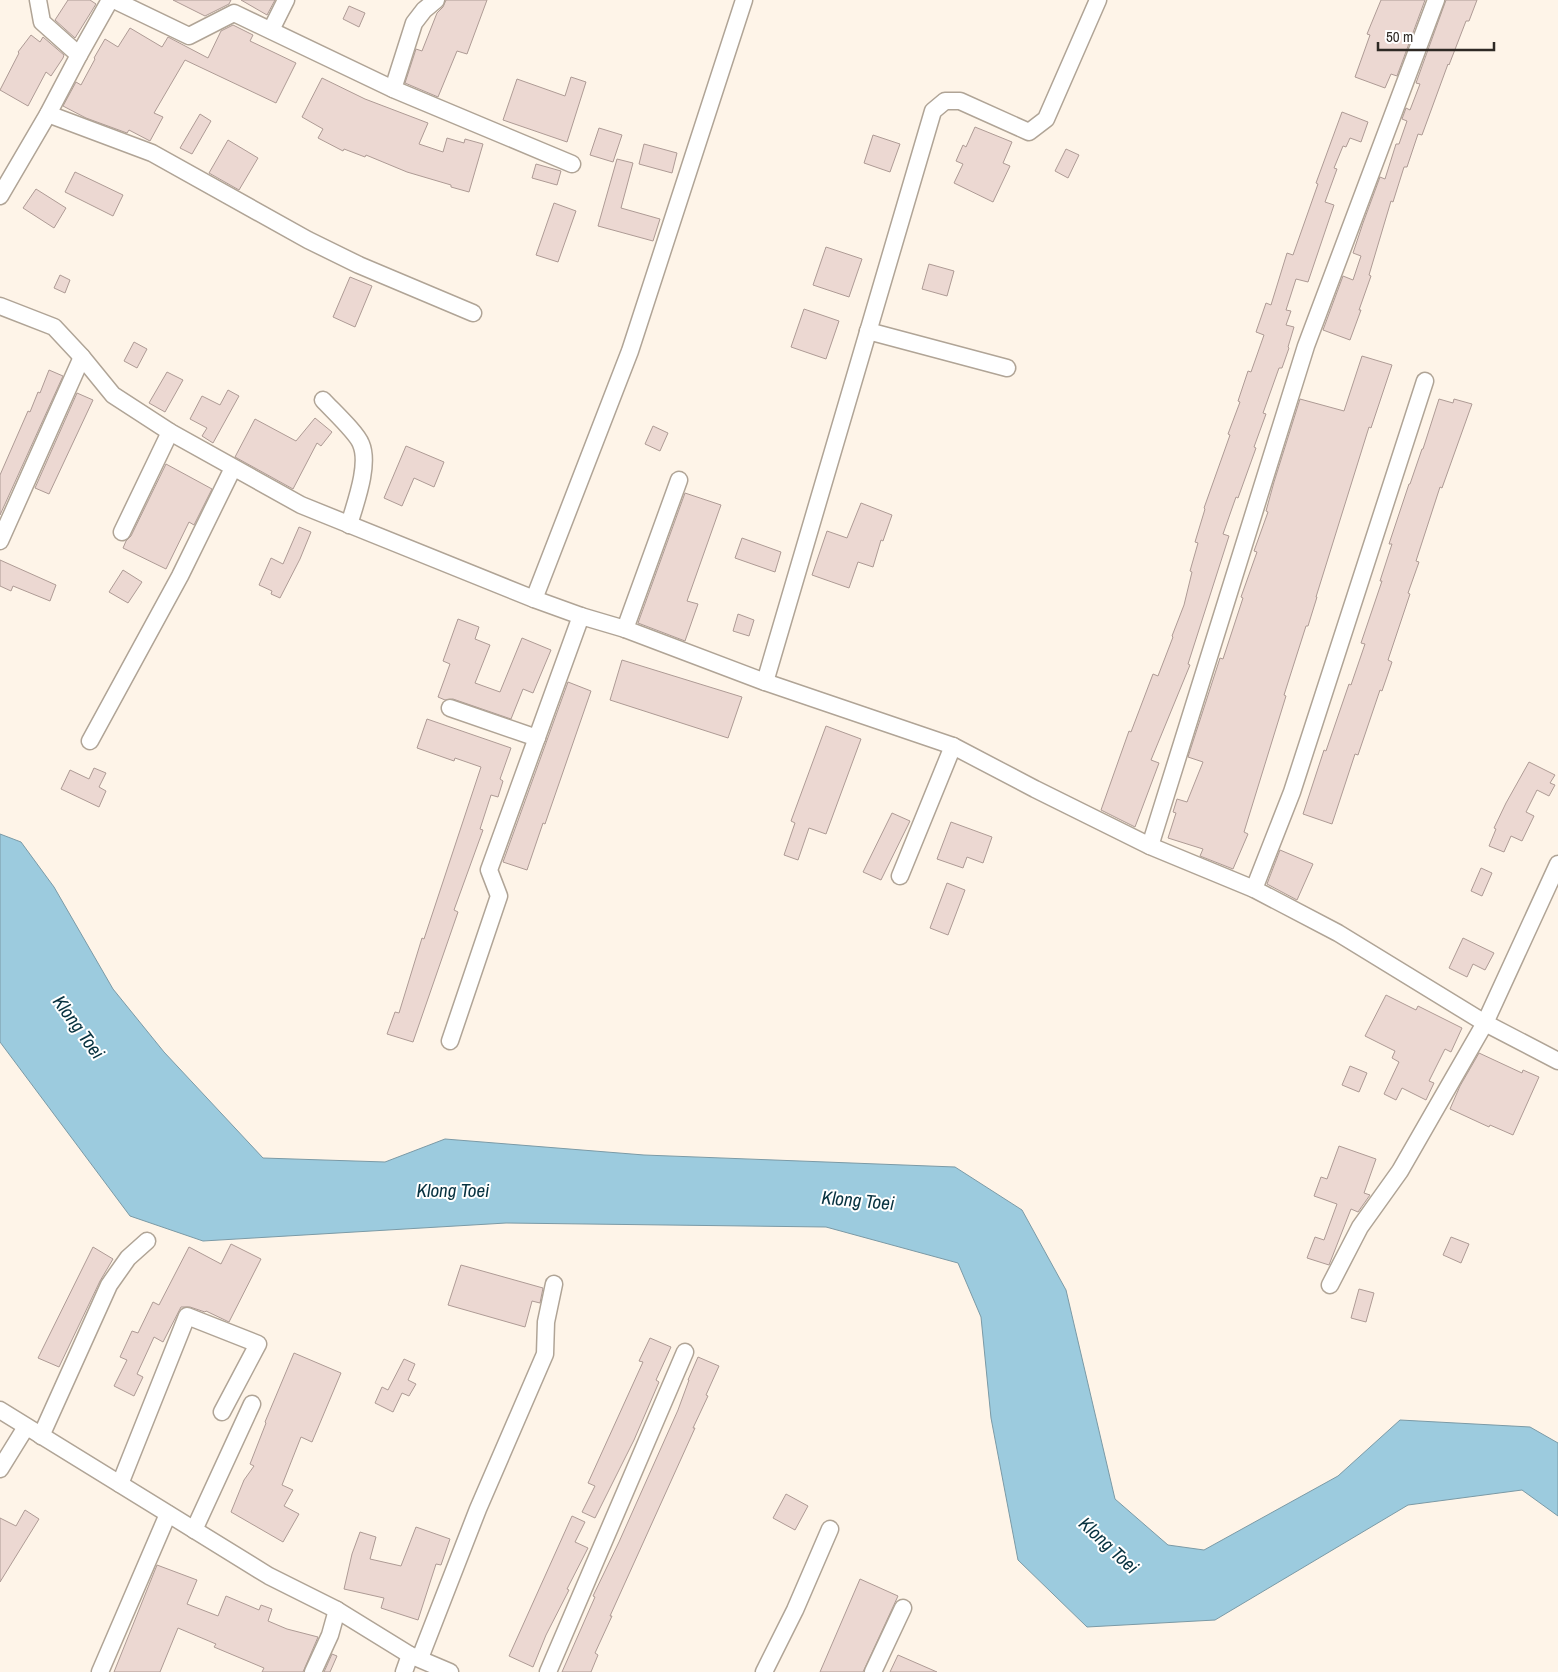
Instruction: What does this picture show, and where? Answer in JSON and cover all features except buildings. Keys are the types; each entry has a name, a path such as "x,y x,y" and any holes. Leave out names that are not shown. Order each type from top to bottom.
{"street":[{"path":"38,0 42,22 79,55"},
{"path":"0,196 5,176 48,114 110,0"},
{"path":"114,0 189,36 234,13 393,89 572,164"},
{"path":"272,30 286,0"},
{"path":"393,89 414,22 436,0"},
{"path":"534,599 630,351 744,0"},
{"path":"764,682 933,112 945,101 960,101 1030,132 1046,119 1098,0"},
{"path":"1150,846 1306,346 1436,0"},
{"path":"48,114 152,153 308,240 359,265 473,313"},
{"path":"0,306 54,327 113,395 170,432 301,505 534,599 625,629 764,682 953,746 1150,846 1254,889 1338,933 1485,1023 1558,1061"},
{"path":"868,331 1007,368"},
{"path":"0,541 82,357"},
{"path":"1254,889 1292,792 1425,381"},
{"path":"323,400 361,444 364,462 349,524"},
{"path":"122,532 170,432"},
{"path":"90,741 180,576 233,468"},
{"path":"625,629 679,480"},
{"path":"450,1041 499,896 489,870 581,616"},
{"path":"450,708 537,738"},
{"path":"900,876 953,746"},
{"path":"1330,1285 1360,1227 1400,1171 1485,1023 1558,864"},
{"path":"41,1436 109,1285 128,1258 147,1241"},
{"path":"404,1672 415,1656 545,1354 546,1322 554,1284"},
{"path":"120,1484 187,1316 258,1344 222,1412"},
{"path":"548,1672 686,1352"},
{"path":"194,1530 252,1404"},
{"path":"0,1410 269,1576 337,1610 415,1656 450,1672"},
{"path":"0,1469 26,1427"},
{"path":"100,1672 168,1514"},
{"path":"764,1672 795,1610 830,1529"},
{"path":"873,1672 903,1608"},
{"path":"313,1672 330,1635 337,1610"}],"water":[{"name":"Klong Toei","path":"0,834 21,842 54,887 113,989 164,1052 263,1158 385,1162 445,1139 644,1155 955,1167 1022,1210 1066,1290 1115,1499 1168,1545 1204,1550 1338,1476 1400,1420 1530,1427 1558,1443 1558,1516 1522,1490 1408,1505 1215,1620 1087,1627 1018,1560 991,1418 981,1317 958,1263 826,1227 506,1223 203,1241 130,1216 0,1042"}]}
